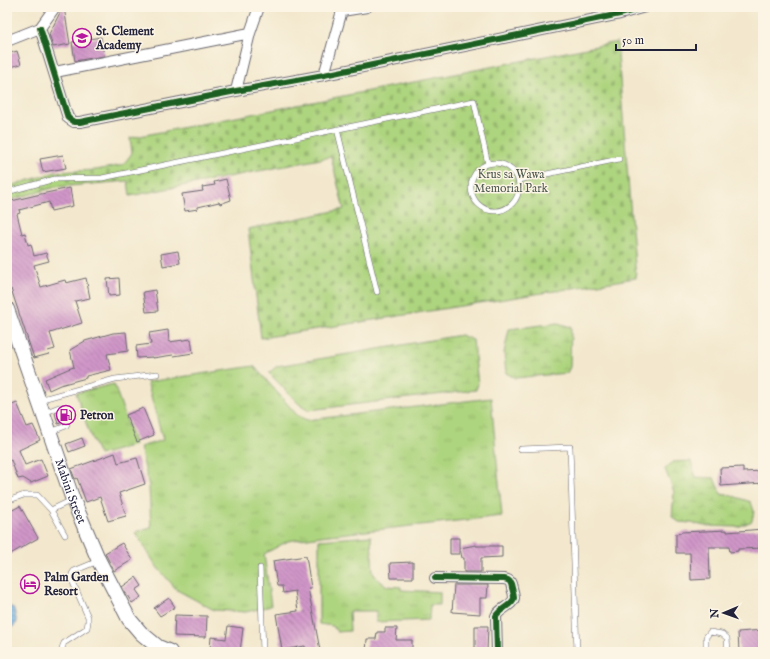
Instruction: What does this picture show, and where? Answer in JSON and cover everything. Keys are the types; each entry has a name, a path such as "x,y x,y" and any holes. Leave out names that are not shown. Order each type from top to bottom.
{"main road":[{"name":"Mabini Street","path":"7,309 73,500 99,561 129,618 141,633 158,647 170,652"}],"street":[{"path":"7,41 40,28 55,7"},
{"path":"236,91 250,33 259,7"},
{"path":"324,75 343,9 367,7"},
{"path":"40,28 68,118 74,122 80,122 324,75 619,11 645,7"},
{"path":"54,72 250,33"},
{"path":"434,578 509,580 514,598 512,602 498,612 496,616 497,652"}],"lane":[{"path":"7,192 55,179 102,178 474,101 488,164"},
{"path":"337,129 378,292"},
{"path":"518,180 619,159"},
{"path":"488,164 503,164 515,173 518,180 518,195 515,201 503,210 488,210 476,201 473,194 473,180 476,173 488,164"},
{"path":"40,407 115,379 157,374"},
{"path":"40,407 62,407 62,409"},
{"path":"50,432 66,426 67,420"},
{"path":"521,449 570,447 577,652"},
{"path":"7,501 24,496 37,495 51,510 65,535"},
{"path":"51,510 73,500"},
{"path":"64,652 62,648 64,643 87,628 88,622 88,617 72,578 72,574 74,571 99,561"},
{"path":"260,568 263,652"},
{"path":"706,652 706,637 710,632 722,634 727,638 728,652"}],"green space":[{"name":"Krus sa Wawa Memorial Park","path":"617,42 636,278 261,338 248,229 344,209 331,157 130,196 128,181 56,187 7,201 7,187 56,172 96,170 123,165 132,153 130,138"},
{"path":"558,323 571,327 570,367 567,373 515,378 506,373 504,353 509,329"},
{"path":"461,335 473,340 478,384 476,390 309,410 299,404 269,373 277,366"},
{"path":"254,366 297,415 307,420 491,398 502,516 288,541 264,554 271,606 246,612 214,610 177,590 157,567 135,532 151,528 149,487 140,447 163,440 147,382"},
{"path":"114,384 135,445 99,455 89,432 76,393"},
{"path":"691,461 696,477 714,478 721,494 751,502 754,511 752,521 738,527 705,526 679,522 672,517 674,492 665,469 672,462"},
{"path":"371,536 373,573 378,579 387,586 401,587 401,590 440,592 440,605 430,605 429,620 376,622 376,611 349,611 350,631 337,632 333,626 319,624 319,540"}],"water":[{"path":"7,604 14,609 17,623 7,630"}],"building":[{"path":"63,7 70,44 53,47 49,34"},
{"path":"101,37 104,56 75,61 72,42"},
{"path":"17,51 21,64 7,68 7,54"},
{"path":"63,155 66,168 43,172 40,159"},
{"path":"226,179 231,200 220,204 219,202 198,207 198,209 185,211 182,194 203,191 202,187 215,185 214,182"},
{"path":"70,188 73,206 51,211 49,202 19,210 20,213 17,214 22,234 25,233 28,245 31,244 34,256 46,253 49,261 34,265 41,287 65,280 66,283 86,278 90,298 75,301 82,323 50,333 55,349 48,351 49,354 34,358 11,289 10,290 7,282 7,202"},
{"path":"178,251 180,263 163,266 161,254"},
{"path":"119,278 120,295 109,296 107,279"},
{"path":"155,290 158,311 146,312 143,292"},
{"path":"168,330 169,342 191,339 193,353 153,358 137,358 136,346 151,344 149,333"},
{"path":"126,332 128,351 107,354 111,370 86,376 86,378 60,385 49,390 45,379 74,367 70,350 85,341 113,333"},
{"path":"17,403 27,427 33,425 40,440 19,450 25,465 41,459 48,476 31,483 23,478 18,479 11,460 7,462 7,407"},
{"path":"67,407 71,419 69,416 65,416 63,418 63,422 58,424 55,413 60,411 61,413 64,413 67,411"},
{"path":"143,408 154,435 137,442 126,415"},
{"path":"82,438 85,446 69,452 66,444"},
{"path":"115,453 118,463 137,458 145,484 119,493 126,516 108,521 100,497 86,502 77,478 75,479 71,469"},
{"path":"743,467 743,472 763,471 763,483 721,486 720,468"},
{"path":"20,506 38,538 7,556 7,513"},
{"path":"763,529 763,548 738,549 738,551 730,552 729,547 709,547 710,579 691,580 690,553 676,553 676,534 681,532 727,530 727,532"},
{"path":"450,538 459,538 459,554 450,554"},
{"path":"122,543 132,560 114,571 105,553"},
{"path":"476,545 502,546 502,557 481,558 481,572 464,572 464,558 462,558 460,548"},
{"path":"306,556 311,588 308,588 320,650 306,652 305,646 282,650 276,614 298,611 295,591 283,593 282,586 277,586 273,561"},
{"path":"413,562 413,578 391,578 390,563"},
{"path":"136,577 142,586 136,590 141,597 132,603 122,587"},
{"path":"454,585 488,585 487,598 480,598 480,614 452,612"},
{"path":"169,598 175,607 160,616 154,608"},
{"path":"175,615 207,616 206,637 174,636"},
{"path":"228,626 243,628 240,652 221,652 210,650 211,637 226,639"},
{"path":"475,626 488,626 487,652 475,652"},
{"path":"385,628 397,628 396,640 412,640 412,652 366,652 367,639 376,639 377,632 385,632"},
{"path":"763,630 763,652 739,652 738,632"}],"cycle path":[{"path":"40,28 68,118 74,122 80,122 324,75 620,14 645,7"},
{"path":"435,578 504,579 510,582 514,598 509,605 500,611 496,616 497,652"}],"place":[{"name":"St. Clement Academy","path":"82,38"},
{"name":"Petron","path":"66,415"},
{"name":"Palm Garden Resort","path":"30,584"}]}
